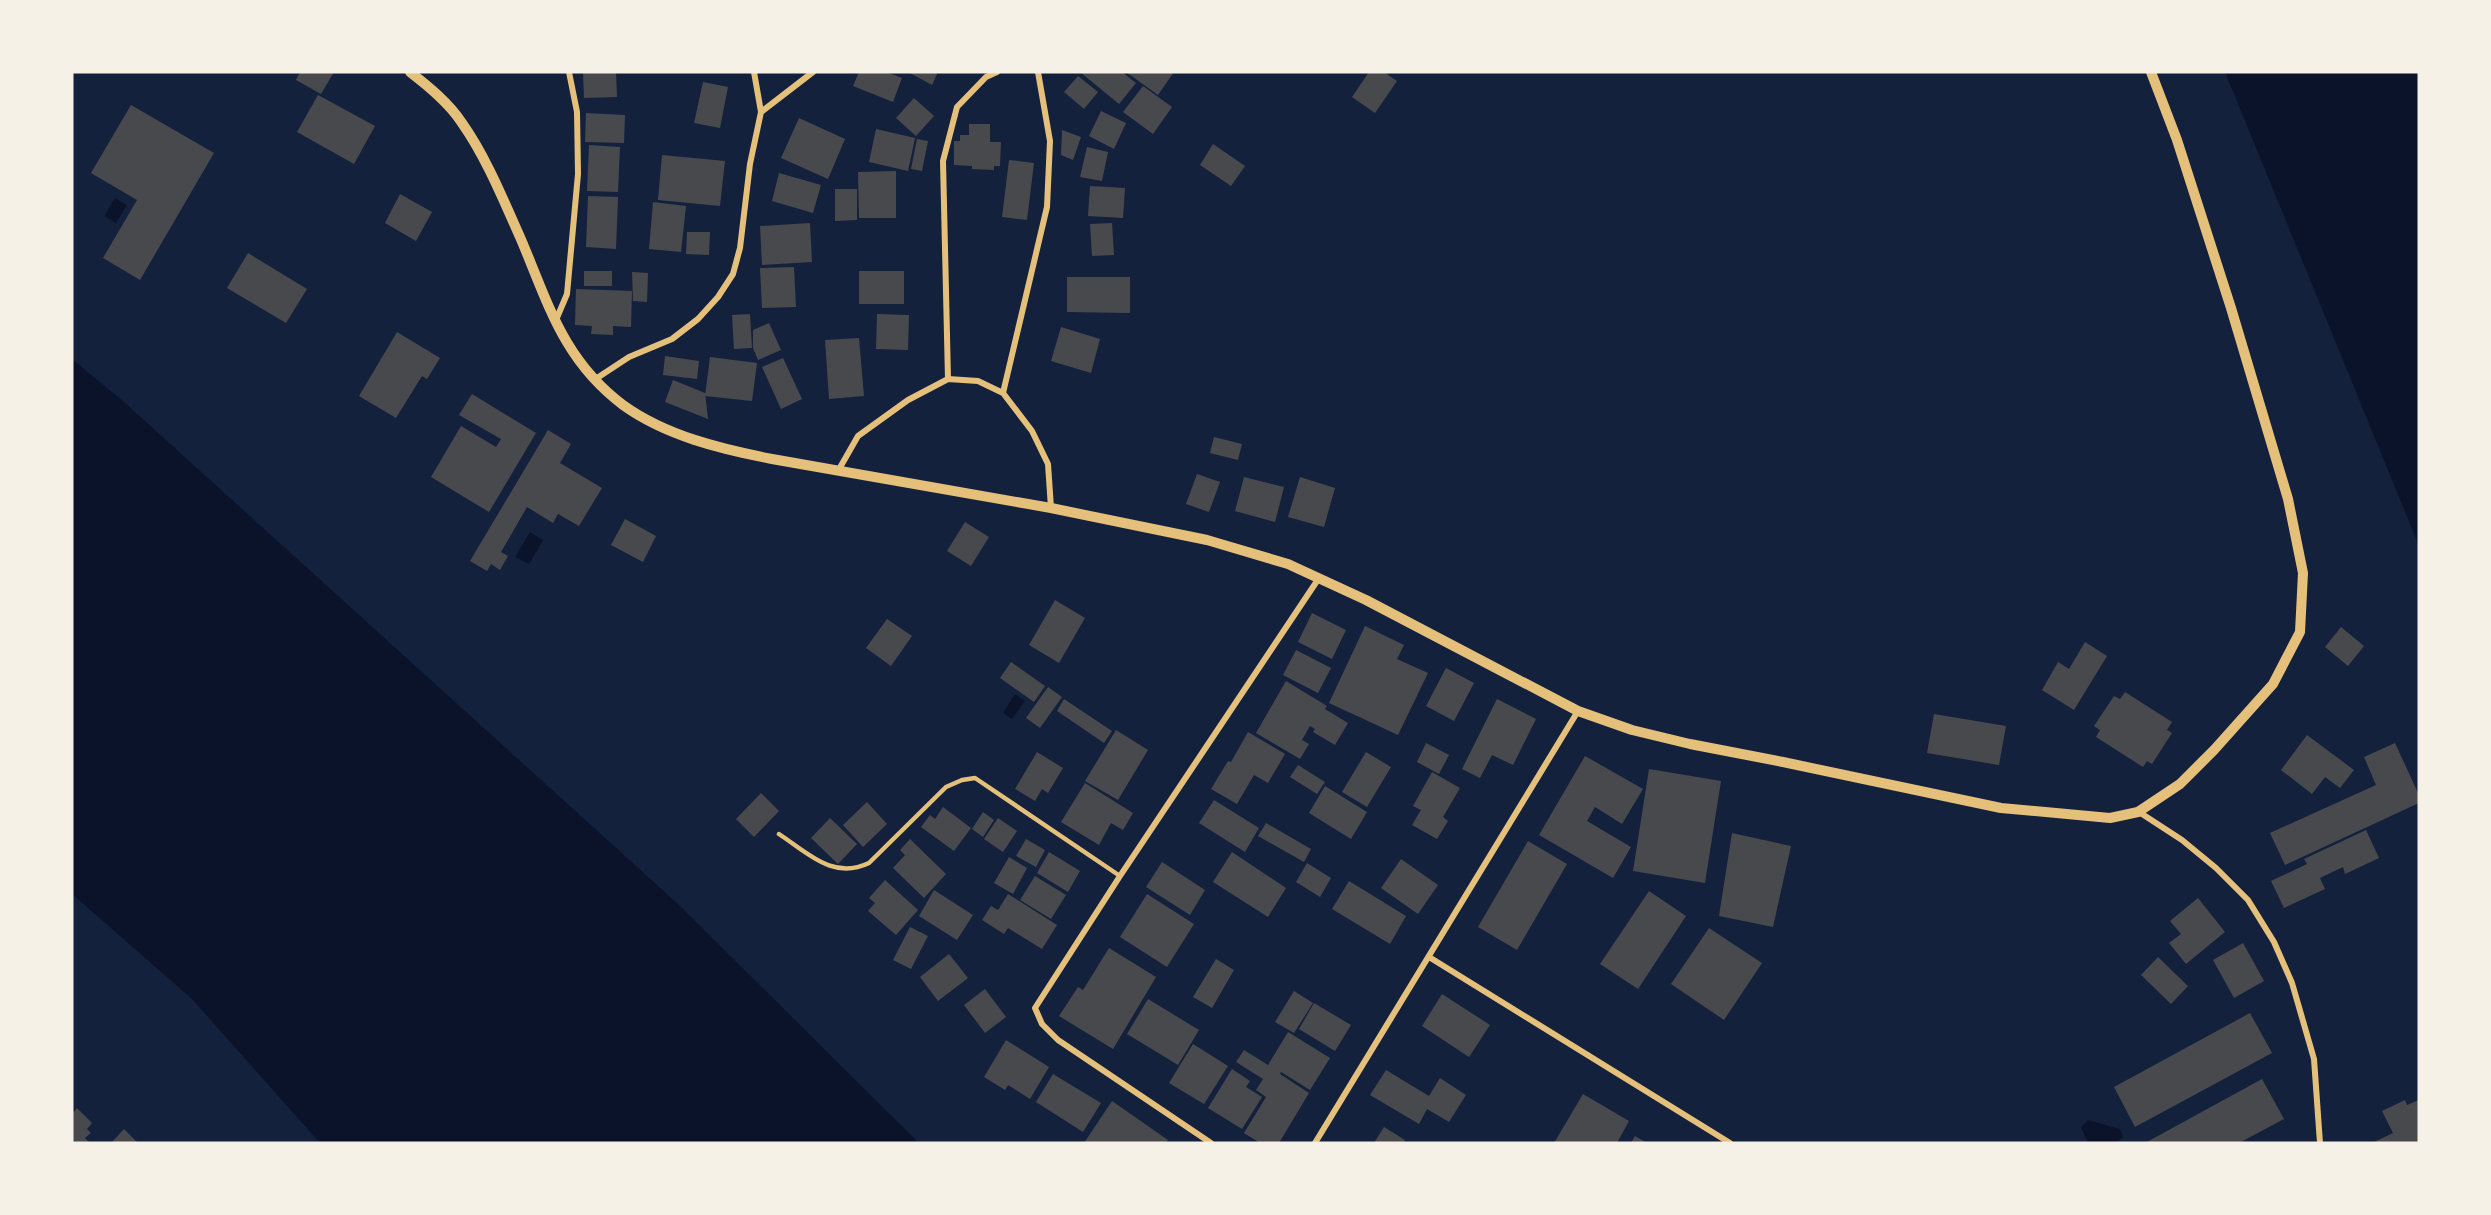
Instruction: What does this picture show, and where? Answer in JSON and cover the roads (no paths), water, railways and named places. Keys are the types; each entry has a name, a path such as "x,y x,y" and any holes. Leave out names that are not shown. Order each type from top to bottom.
{"street":[{"path":"410,72 461,121 475,144 520,238 555,323 574,354 594,380 624,406 678,434 728,450 1051,508 1207,540 1288,564 1377,605 1578,711 1632,730 2001,808 2110,818 2138,812 2180,784 2273,684 2300,632 2303,573 2289,499 2177,140 2151,72"},
{"path":"555,323 567,294 577,184 577,112 569,72"},
{"path":"594,380 629,357 672,339 698,319 718,297 733,274 740,248 750,164 761,112 754,72"},
{"path":"761,112 813,72"},
{"path":"948,378 943,160 957,107 986,77 997,72"},
{"path":"1003,393 1047,207 1050,141 1038,72"},
{"path":"838,471 858,436 908,400 948,378 978,381 1003,393 1032,431 1048,464 1051,508"},
{"path":"1211,1143 1058,1040 1042,1024 1035,1008 1318,578"},
{"path":"1315,1143 1578,711"},
{"path":"2138,812 2182,840 2216,868 2248,900 2274,942 2292,983 2314,1059 2320,1143"},
{"path":"1429,957 1730,1143"}],"lane":[{"path":"779,834 831,868 855,870 869,863 946,787 962,780 975,778 1120,876"}],"water":[{"path":"2225,72 2419,72 2419,546"},
{"path":"115,198 127,205 116,223 104,216"},
{"path":"72,359 123,401 678,904 919,1143 320,1143 192,999 72,894"},
{"path":"530,532 543,540 529,564 515,557"},
{"path":"1015,694 1025,701 1012,719 1003,713"},
{"path":"2088,1120 2120,1129 2123,1137 2116,1143 2088,1143 2081,1127"}]}
